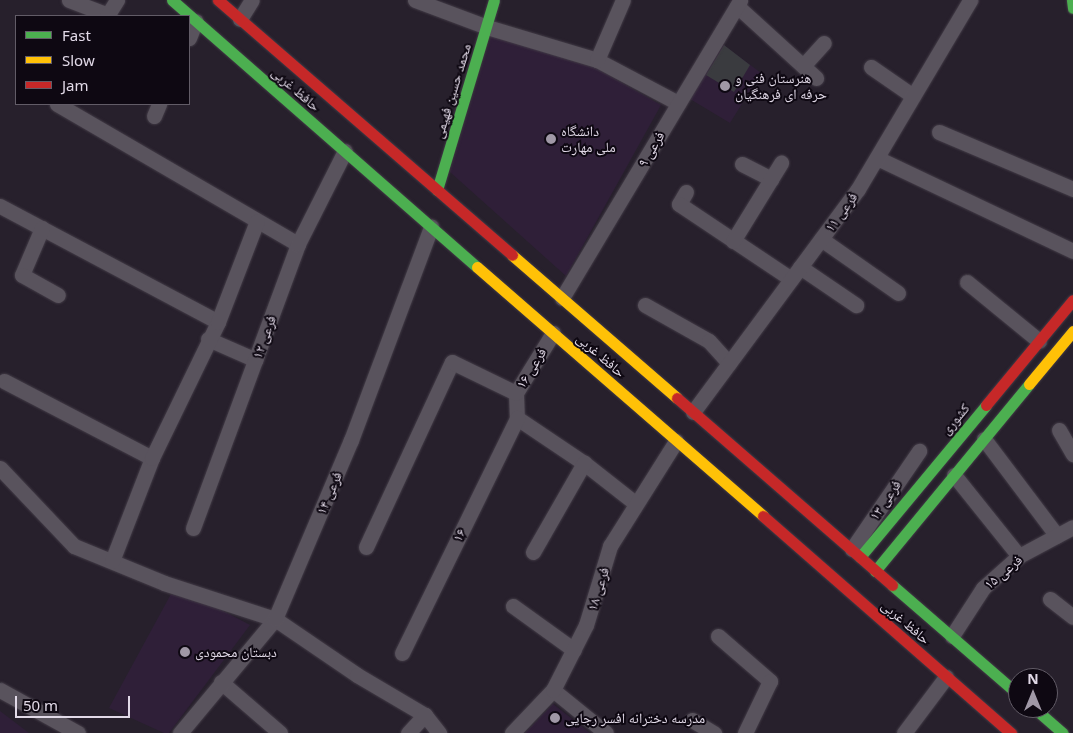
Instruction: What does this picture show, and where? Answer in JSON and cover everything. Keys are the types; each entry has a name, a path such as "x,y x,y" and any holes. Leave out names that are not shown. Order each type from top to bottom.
{"main road":[{"name":"حافظ غربی","path":"172,0 189,15"},
{"name":"حافظ غربی","path":"218,0 1008,685"},
{"name":"محمد حسین فهیمی","path":"437,190 494,0"},
{"path":"1072,0 1073,8"},
{"name":"حافظ غربی","path":"190,16 1011,733"},
{"path":"245,64 267,42"},
{"name":"کشوری","path":"856,553 1073,300"},
{"path":"875,571 1073,332"},
{"path":"780,532 797,525 803,507"},
{"path":"813,560 818,543 838,538"},
{"path":"1046,718 1063,733"}],"street":[{"path":"68,0 106,15"},
{"path":"109,15 117,0"},
{"path":"240,19 252,0"},
{"path":"415,0 487,27 597,60 678,103"},
{"path":"597,60 623,0"},
{"name":"فرعی ۱۱","path":"693,412 800,267 876,158 970,0"},
{"path":"738,3 816,78"},
{"name":"فرعی ۹","path":"562,298 738,3"},
{"path":"190,36 196,21"},
{"path":"803,66 824,43"},
{"path":"871,67 913,96"},
{"path":"60,105 298,244"},
{"path":"939,132 1073,189"},
{"name":"فرعی ۱۲","path":"193,528 298,244 345,151"},
{"path":"876,158 1073,251"},
{"path":"733,241 781,163"},
{"path":"742,164 771,179"},
{"path":"686,192 679,204 791,279"},
{"path":"0,206 218,322"},
{"path":"112,562 152,458 208,339 218,322 257,220"},
{"name":"فرعی ۱۴","path":"184,732 221,682 275,620 352,440 431,227"},
{"path":"42,228 22,275 58,295"},
{"path":"820,239 898,293"},
{"path":"800,267 856,304"},
{"path":"967,282 1039,341"},
{"path":"645,305 709,341 729,363"},
{"name":"فرعی ۱۶","path":"516,405 553,333"},
{"path":"208,339 256,360"},
{"path":"366,547 452,362 516,405 584,463 635,503"},
{"path":"4,381 152,458"},
{"name":"۱۶","path":"402,653 516,405"},
{"path":"1059,430 1073,454"},
{"path":"984,439 1057,536"},
{"name":"فرعی ۱۸","path":"512,733 553,690 574,650 599,590 610,546 635,503 676,440"},
{"name":"فرعی ۱۳","path":"856,553 919,451"},
{"path":"533,552 584,463"},
{"path":"0,468 74,546 164,583 275,620 357,675 425,715 439,733"},
{"path":"954,475 1019,556"},
{"name":"فرعی ۱۵","path":"952,636 983,588 1019,556 1073,527"},
{"path":"1050,599 1073,617"},
{"path":"513,606 574,650"},
{"path":"718,636 770,681 745,733"},
{"path":"904,733 946,676"},
{"path":"221,682 280,733"},
{"path":"0,690 78,733"},
{"path":"553,690 606,733"},
{"path":"408,733 425,715"},
{"path":"692,720 714,733"}],"shaded area":[{"name":"دانشگاه ملی مهارت","path":"492,33 596,68 661,105 566,276 450,172"},
{"name":"هنرستان فنی و حرفه ای فرهنگیان","path":"721,43 761,73 730,123 690,99"},
{"name":"دبستان محمودی","path":"171,594 212,605 250,625 169,733 164,733 109,708"},
{"name":"مدرسه دخترانه افسر رجایی","path":"553,704 590,733 525,733"},
{"path":"0,711 29,733 0,733"}],"building":[{"path":"724,45 750,65 734,92 706,75"}],"traffic: fast":[{"path":"172,0 189,15"},
{"path":"437,190 494,0"},
{"path":"1072,0 1073,8"},
{"path":"190,16 477,267"},
{"path":"875,571 1029,384"},
{"path":"860,557 986,405"},
{"path":"892,585 1008,685"},
{"path":"1046,718 1063,733"}],"traffic: slow":[{"path":"512,255 677,398"},
{"path":"477,267 763,516"},
{"path":"1029,384 1073,331"}],"traffic: jam":[{"path":"218,0 512,255"},
{"path":"986,405 1073,300"},
{"path":"677,398 892,585"},
{"path":"763,516 1011,733"}],"place":[{"name":"هنرستان فنی و حرفه ای فرهنگیان","path":"725,86"},
{"name":"دانشگاه ملی مهارت","path":"551,139"},
{"name":"دبستان محمودی","path":"185,652"},
{"name":"مدرسه دخترانه افسر رجایی","path":"555,718"}]}
